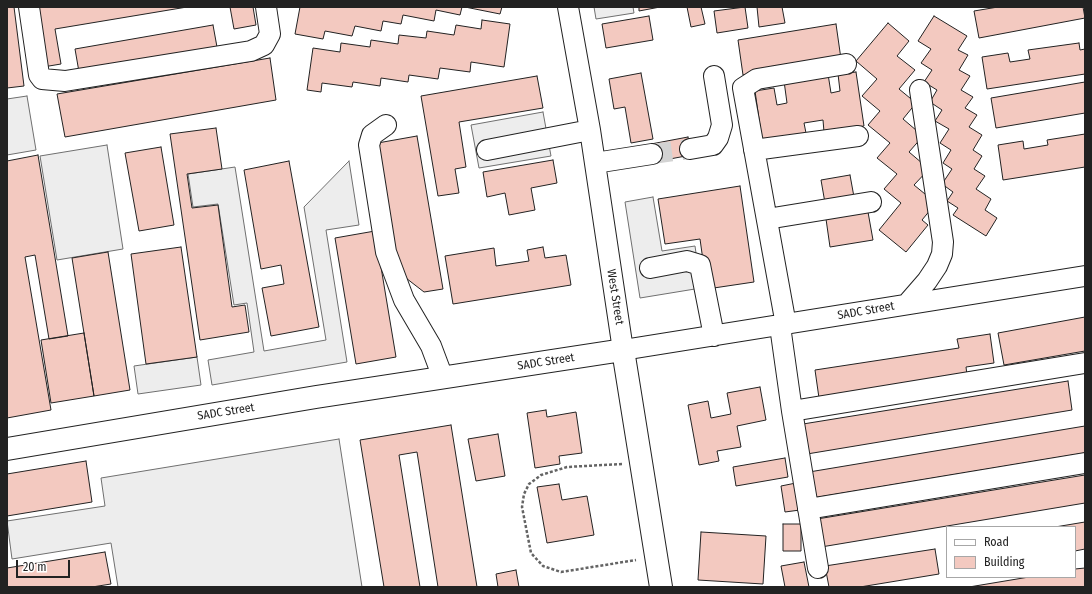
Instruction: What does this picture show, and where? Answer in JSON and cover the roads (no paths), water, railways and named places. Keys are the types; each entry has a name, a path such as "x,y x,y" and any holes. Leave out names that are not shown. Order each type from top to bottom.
{"main road":[{"name":"SADC Street","path":"7,449 623,350"},
{"name":"West Street","path":"623,350 661,587"}],"street":[{"path":"29,7 38,75 42,79 65,81 251,50 264,45 270,34 266,7"},
{"name":"West Street","path":"568,7 590,130 623,350"},
{"path":"818,568 792,411 783,325 767,219 743,88 757,79 846,64"},
{"path":"690,149 713,145 718,138 722,125 714,76"},
{"path":"907,304 927,281 936,266 942,254 943,242 920,90"},
{"path":"386,125 372,135 369,145 386,252 404,300 431,346 443,378"},
{"path":"487,150 590,130"},
{"path":"754,150 858,136"},
{"path":"595,163 652,154"},
{"path":"767,219 871,202"},
{"path":"650,268 687,261 700,265 714,336"},
{"name":"SADC Street","path":"623,350 1085,276"},
{"path":"792,411 1085,363"},
{"path":"808,509 1085,463"}],"tunnel":[{"path":"652,154 690,149"}]}
